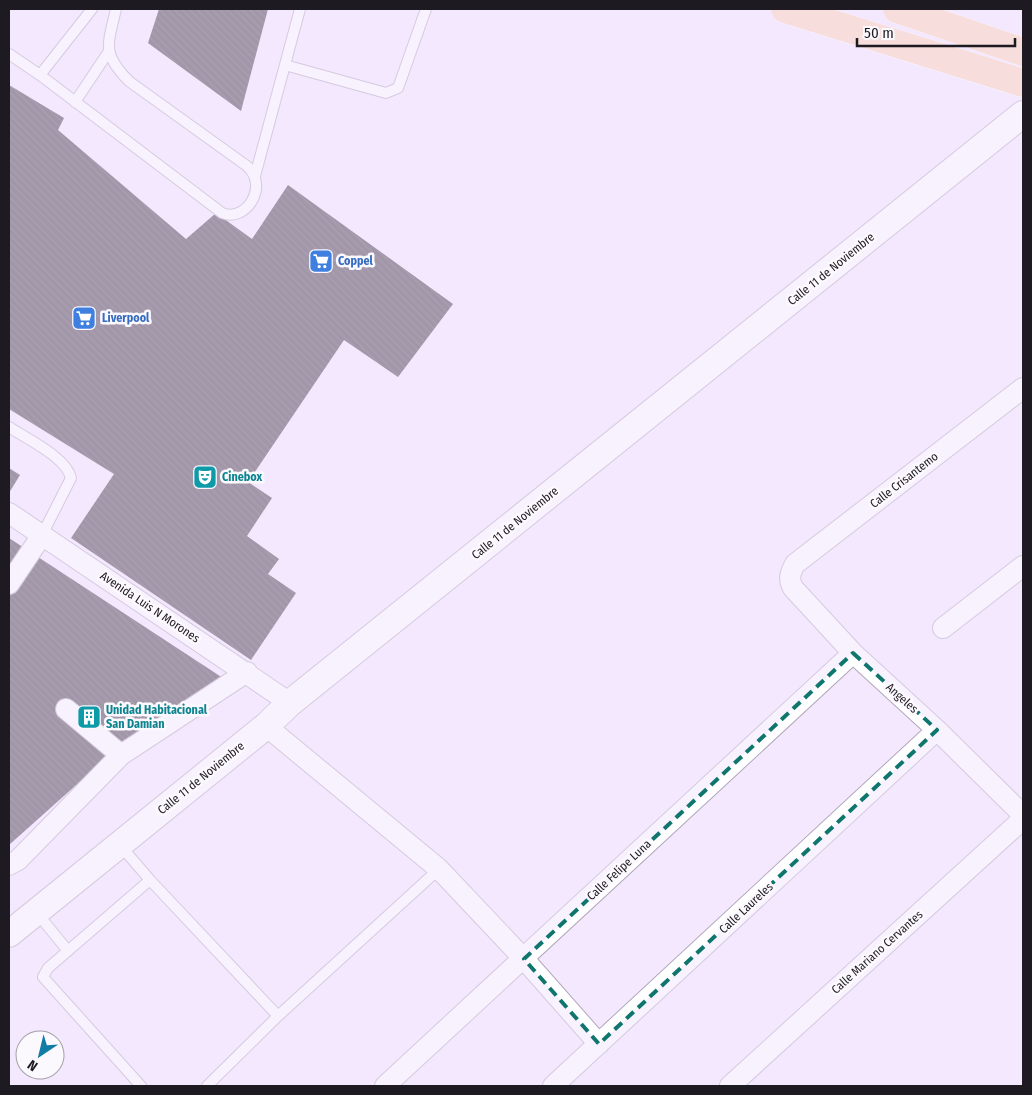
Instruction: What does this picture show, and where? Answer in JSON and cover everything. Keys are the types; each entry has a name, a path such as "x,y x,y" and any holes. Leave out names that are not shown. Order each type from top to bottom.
{"main road":[{"path":"897,9 1023,52"},
{"path":"797,10 1023,83"}],"street":[{"name":"Calle 11 de Noviembre","path":"18,922 266,726 290,703 1023,114"},
{"name":"Calle Crisantemo","path":"790,575 796,564 1023,388"},
{"name":"Avenida Luis N Morones","path":"9,513 247,672 290,703"},
{"path":"9,584 42,534"},
{"path":"943,628 1023,566"},
{"name":"Angeles","path":"790,575 790,582 793,588 853,653 937,730 1023,817"},
{"name":"Calle Felipe Luna","path":"385,1086 853,653"},
{"path":"9,865 18,860 122,755 247,672"},
{"path":"66,709 122,755"},
{"path":"266,726 438,869 524,959 599,1044"},
{"name":"Calle Laureles","path":"553,1086 937,730"},
{"name":"Calle Mariano Cervantes","path":"730,1086 1023,817"}],"lane":[{"path":"40,75 92,9"},
{"path":"75,102 109,51 116,9"},
{"path":"256,176 300,9"},
{"path":"285,65 386,93 392,92 398,88 426,9"},
{"path":"9,54 40,75 227,215 241,213 255,195 258,184 256,176 247,166 130,82 114,65 109,51"},
{"path":"9,427 53,456 69,470 71,478 42,534"},
{"path":"118,843 150,880 278,1016"},
{"path":"207,1086 278,1016 438,869"},
{"path":"141,1086 44,981 43,977 48,968 150,880"},
{"path":"18,922 68,951"}],"highlighted area":[{"path":"853,653 937,730 599,1044 524,959"}],"building":[{"path":"159,9 268,9 241,111 148,43"},
{"path":"9,85 64,118 58,130 186,239 216,213 252,239 288,185 453,304 398,377 344,340 248,482 272,498 247,536 279,559 268,574 296,593 251,660 71,538 114,474 9,409"},
{"path":"9,468 20,475 9,493"},
{"name":"Unidad Habitacional San Damian","path":"9,538 226,680 112,753 9,845"}],"place":[{"name":"Coppel","path":"321,261"},
{"name":"Liverpool","path":"84,318"},
{"name":"Cinebox","path":"205,477"},
{"name":"Unidad Habitacional San Damian","path":"89,717"}]}
